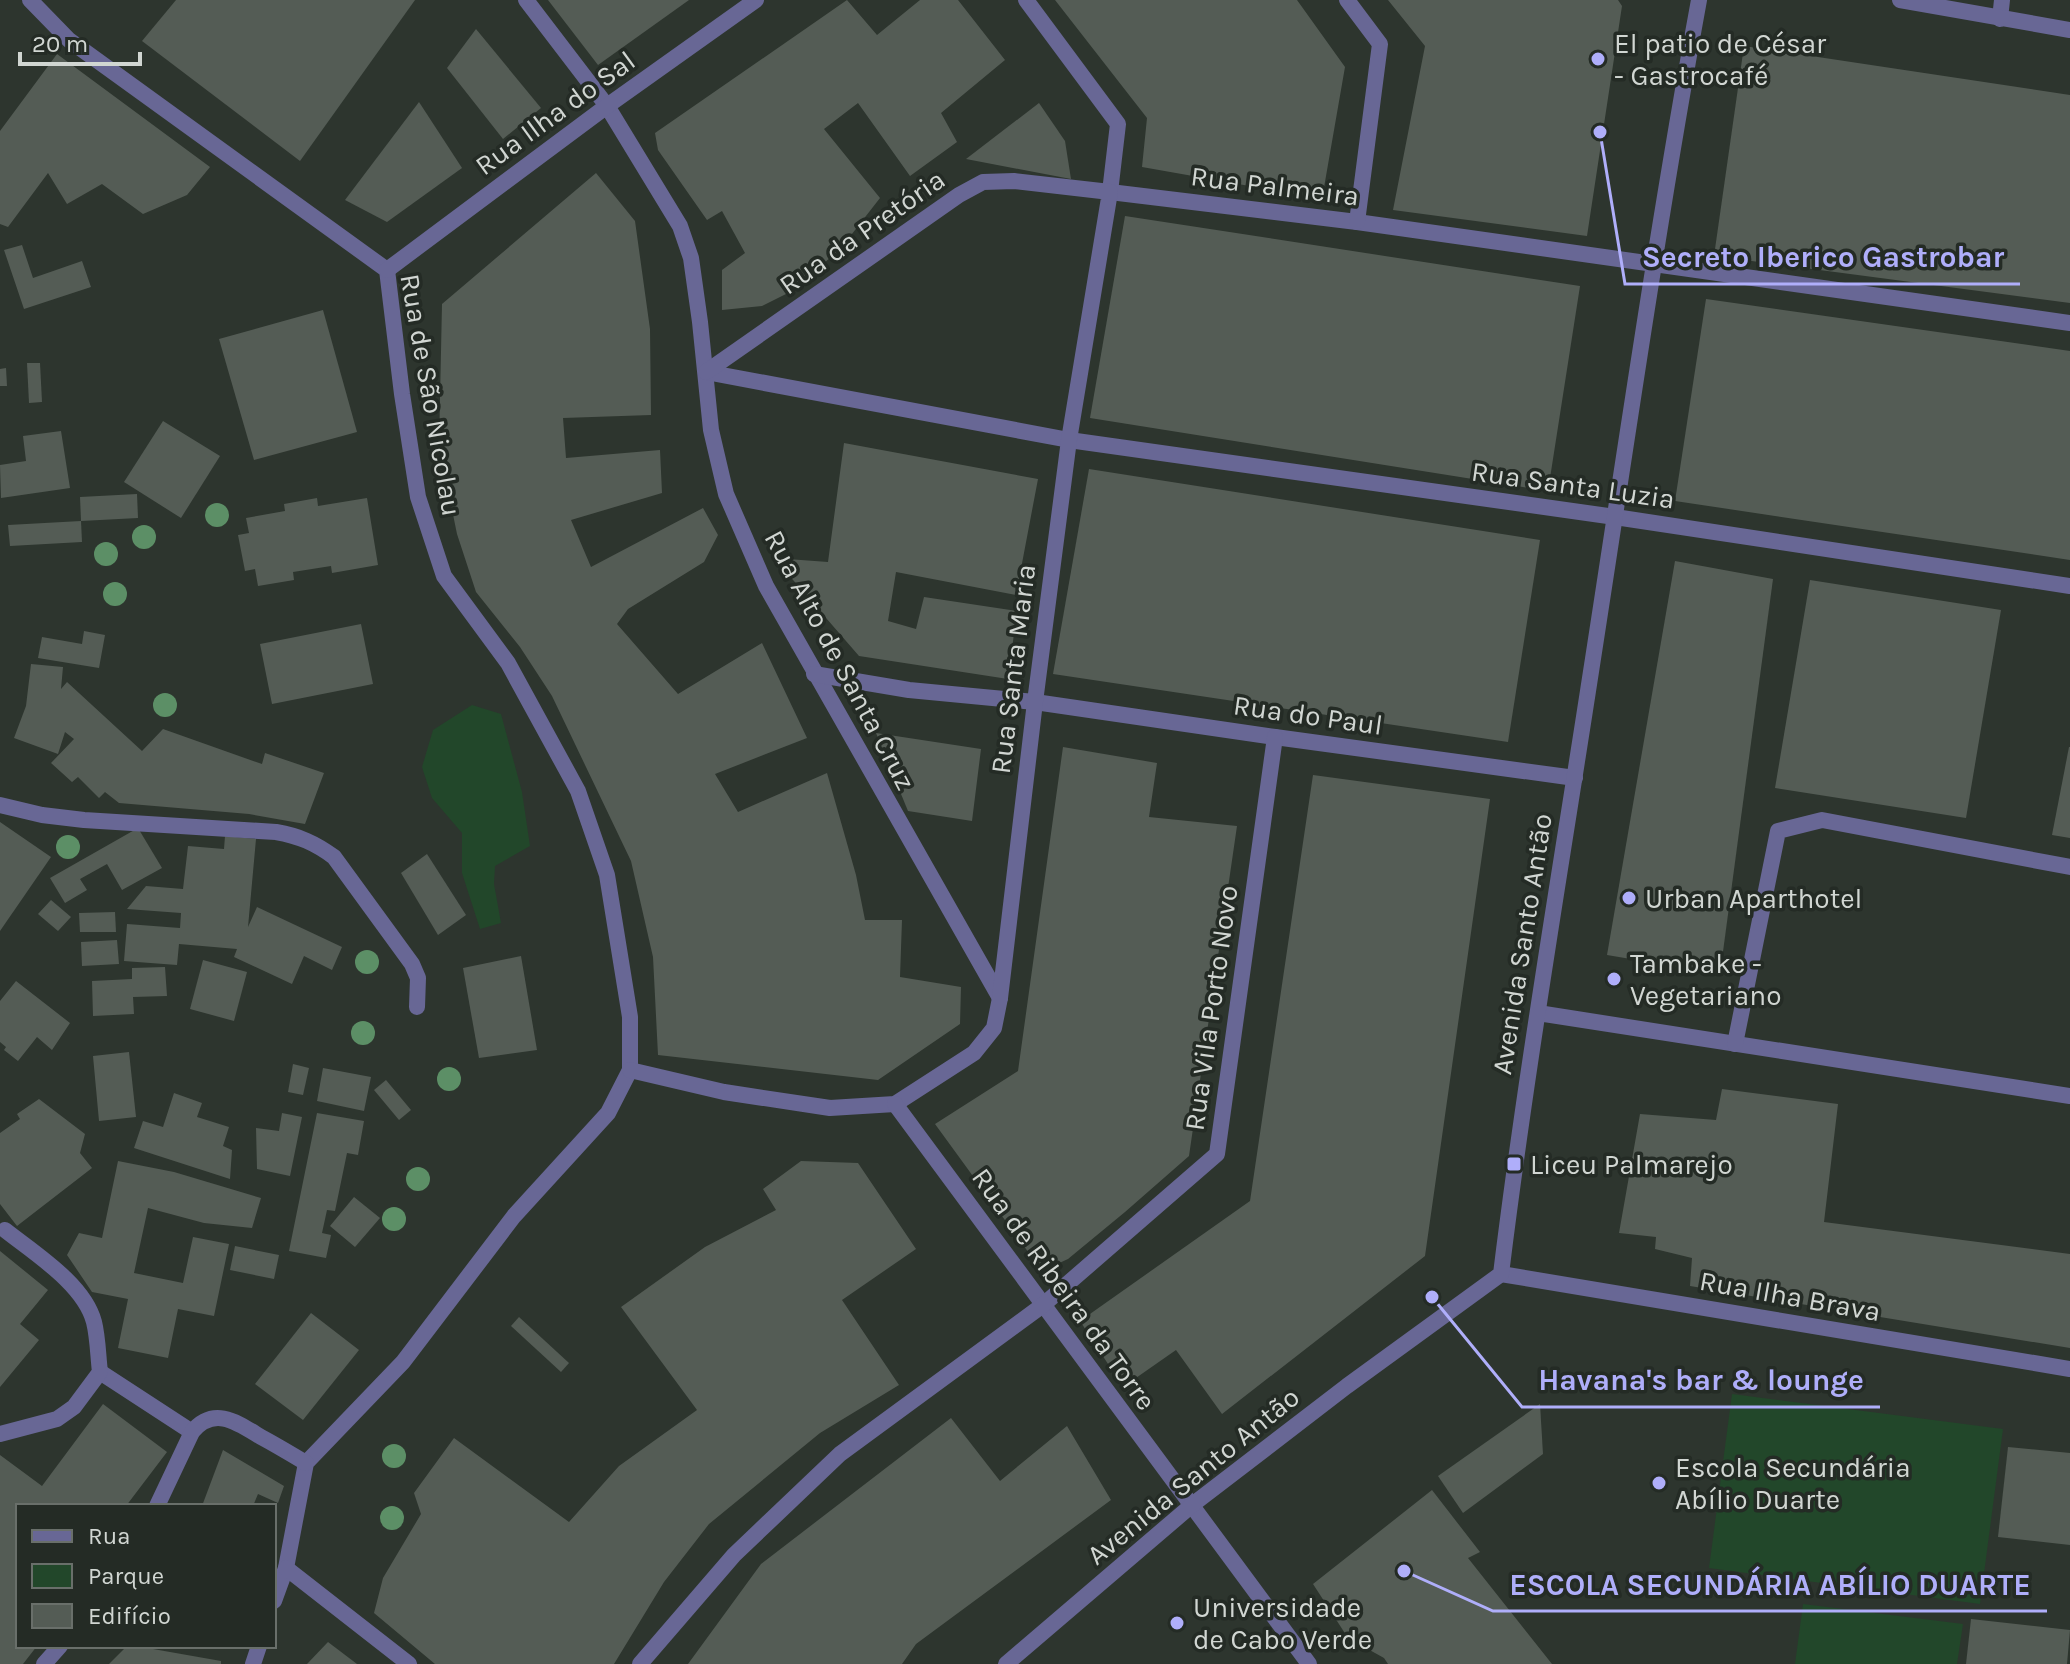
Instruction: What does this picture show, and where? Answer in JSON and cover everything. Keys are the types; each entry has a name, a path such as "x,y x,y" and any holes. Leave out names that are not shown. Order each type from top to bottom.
{"street":[{"name":"Rua de São Nicolau","path":"30,0 69,40 387,270 418,497 444,576 508,663 578,791 607,875 630,1017 630,1070"},
{"name":"Rua Alto de Santa Cruz","path":"526,0 607,106 680,226 691,258 711,430 726,494 766,586 1000,998"},
{"name":"Rua Ilha do Sal","path":"387,270 607,106 756,0"},
{"path":"1026,0 1118,124 1110,192"},
{"path":"1347,0 1380,44 1357,222"},
{"name":"Avenida Santo Antão","path":"1006,1664 1192,1505 1347,1386 1501,1274 1514,1164 1654,265 1699,0"},
{"path":"1900,0 2070,30"},
{"path":"2000,19 2002,0"},
{"name":"Rua da Pretória","path":"706,372 959,195 983,182 1014,181 1110,192"},
{"name":"Rua Palmeira","path":"1110,192 1357,222 2070,323"},
{"name":"Rua Santa Maria","path":"895,1104 974,1053 994,1028 1069,440 1110,192"},
{"name":"Rua Santa Luzia","path":"706,372 1069,440 1615,517 2070,586"},
{"name":"Rua do Paul","path":"814,674 909,690 1035,702 1575,778"},
{"name":"Rua Vila Porto Novo","path":"640,1664 734,1555 840,1454 1043,1305 1217,1154 1275,737"},
{"path":"0,805 42,815 84,820 299,836 334,857 412,964 418,978 417,1007"},
{"path":"1735,1044 1778,831 1822,820 2070,867"},
{"path":"1538,1013 2070,1096"},
{"path":"276,1592 286,1568 306,1463 403,1362 514,1216 608,1113 630,1070 724,1092 830,1108 895,1104"},
{"name":"Rua de Ribeira da Torre","path":"895,1104 1309,1664"},
{"path":"3,1427 57,1419 74,1407 100,1372 94,1323 86,1304 64,1278 5,1230"},
{"name":"Rua Ilha Brava","path":"1501,1274 2070,1369"},
{"path":"100,1372 192,1432"},
{"path":"158,1504 192,1432 207,1419 231,1419 306,1463"},
{"path":"286,1568 409,1664"},
{"path":"44,1664 58,1648"}],"green space":[{"path":"472,705 501,714 522,792 530,846 495,866 494,884 501,923 480,929 462,873 462,833 432,798 422,767 433,730"},
{"path":"1732,1394 2003,1429 1980,1604 1709,1568"},
{"path":"1803,1604 1963,1624 1957,1664 1795,1664"}],"building":[{"path":"176,0 415,0 300,161 142,41"},
{"path":"548,0 689,0 598,65"},
{"path":"847,0 877,35 920,0 958,0 1005,60 941,113 957,142 910,176 858,103 824,129 880,198 841,248 794,290 762,306 722,310 722,270 745,253 722,211 707,220 658,150 655,133"},
{"path":"1055,0 1297,0 1345,67 1322,199 1142,167 1147,118"},
{"path":"1388,0 1618,0 1622,6 1587,236 1393,210 1425,46"},
{"path":"476,29 541,108 503,139 447,68"},
{"path":"1744,46 2070,95 2070,303 1714,256"},
{"path":"57,54 210,167 187,195 143,214 102,184 67,204 48,173 8,227 0,224 0,131"},
{"path":"419,102 462,168 387,222 345,200"},
{"path":"1039,103 1065,141 1071,179 966,159"},
{"path":"596,173 635,221 650,329 651,415 563,418 566,458 660,450 662,493 571,520 591,567 703,508 718,535 704,562 628,609 617,624 678,694 762,643 807,738 715,774 738,812 827,773 856,875 865,920 902,920 900,977 961,987 960,1024 878,1080 658,1055 653,957 631,861 552,696 520,647 476,592 457,534 439,446 442,304"},
{"path":"1125,216 1580,286 1548,491 1090,418"},
{"path":"22,245 33,278 82,261 91,287 24,309 4,250"},
{"path":"1706,299 2070,351 2070,560 1675,501"},
{"path":"323,310 357,432 254,460 219,339"},
{"path":"27,363 40,363 42,402 29,403"},
{"path":"6,368 7,386 0,386 0,369"},
{"path":"163,421 220,456 181,518 124,482"},
{"path":"61,431 70,488 1,498 0,465 26,461 23,436"},
{"path":"844,443 1038,479 1016,595 896,572 888,621 916,629 924,597 1017,611 1008,679 859,656 774,558 828,562"},
{"path":"1089,469 1540,540 1508,742 1053,674"},
{"path":"137,494 138,518 81,521 80,497"},
{"path":"317,498 318,506 367,498 378,565 332,573 331,566 293,572 294,580 258,586 255,569 245,571 238,535 249,533 246,518 285,511 284,504"},
{"path":"81,521 82,542 10,546 8,525"},
{"path":"1675,561 1773,579 1720,974 1607,955"},
{"path":"1810,580 2001,610 1966,818 1775,788"},
{"path":"361,624 373,684 272,704 260,644"},
{"path":"84,631 105,635 99,668 38,658 42,637 82,644"},
{"path":"31,664 63,667 61,689 67,682 142,751 163,729 262,764 265,753 324,773 305,824 249,814 119,803 105,792 99,798 78,777 72,782 51,763 74,739 65,732 58,754 14,738 26,706"},
{"path":"876,733 981,749 972,821 908,811"},
{"path":"1063,747 1157,763 1149,817 1237,826 1189,1156 1068,1259 1042,1271 935,1124 1018,1071"},
{"path":"2070,747 2070,838 2052,835"},
{"path":"1313,775 1490,799 1425,1256 1222,1414 1176,1350 1123,1387 1080,1321 1250,1201"},
{"path":"0,822 51,857 0,931"},
{"path":"138,828 162,868 122,890 107,864 80,879 87,890 65,903 50,878"},
{"path":"225,836 256,839 248,927 257,907 342,947 332,970 304,956 292,984 234,957 237,949 179,944 177,965 124,961 127,924 180,928 181,913 127,909 146,886 183,889 188,846 224,849"},
{"path":"427,854 466,915 438,935 401,873"},
{"path":"51,900 71,917 58,931 38,914"},
{"path":"115,912 116,932 80,932 79,913"},
{"path":"117,940 119,964 82,966 81,942"},
{"path":"521,956 537,1050 479,1058 463,968"},
{"path":"203,960 247,972 234,1021 190,1009"},
{"path":"165,967 167,996 133,997 134,1014 93,1016 92,981 132,979 132,968"},
{"path":"16,981 70,1023 52,1050 37,1037 18,1061 4,1050 6,1047 0,1042 0,1001"},
{"path":"129,1052 136,1117 99,1121 93,1056"},
{"path":"293,1064 309,1068 303,1095 288,1092"},
{"path":"323,1068 371,1077 364,1111 317,1101"},
{"path":"386,1080 411,1110 399,1120 374,1090"},
{"path":"1722,1089 1838,1104 1824,1222 2070,1254 2070,1348 1690,1286 1692,1258 1655,1249 1656,1237 1619,1233 1640,1114 1716,1120"},
{"path":"174,1093 202,1103 197,1117 229,1127 223,1146 232,1150 230,1179 134,1148 143,1121 163,1127"},
{"path":"39,1099 85,1134 80,1153 92,1168 17,1226 0,1204 0,1133 20,1119 17,1114"},
{"path":"282,1113 302,1117 290,1176 257,1169 256,1128 279,1131"},
{"path":"317,1113 364,1121 358,1155 347,1153 335,1211 327,1210 322,1233 331,1235 326,1258 289,1251"},
{"path":"118,1161 174,1172 261,1198 252,1228 204,1223 148,1208 134,1273 183,1283 193,1237 229,1244 214,1316 178,1309 168,1358 118,1348 128,1299 92,1292 67,1255 79,1233 102,1238"},
{"path":"801,1161 858,1163 916,1249 842,1300 899,1385 820,1433 709,1524 664,1582 614,1664 435,1664 374,1613 383,1578 421,1514 414,1493 454,1438 569,1522 619,1466 697,1410 621,1307 705,1247 776,1210 763,1189"},
{"path":"354,1197 380,1218 355,1247 330,1226"},
{"path":"235,1246 279,1255 274,1279 230,1270"},
{"path":"0,1251 48,1290 20,1324 39,1340 0,1387"},
{"path":"311,1313 359,1350 303,1420 255,1384"},
{"path":"519,1317 569,1363 561,1372 511,1326"},
{"path":"103,1404 167,1452 128,1504 16,1504 16,1648 35,1648 23,1664 0,1664 0,1455 42,1486"},
{"path":"1540,1404 1543,1454 1463,1513 1438,1476"},
{"path":"951,1418 1000,1481 1067,1426 1111,1500 916,1644 902,1664 688,1664 761,1564"},
{"path":"2008,1447 2070,1453 2070,1545 1998,1537"},
{"path":"223,1450 284,1486 278,1503 258,1494 254,1504 203,1504"},
{"path":"1432,1490 1480,1552 1468,1558 1552,1664 1388,1664 1384,1658 1348,1638 1313,1584"},
{"path":"1971,1619 2070,1630 2067,1664 1966,1664"},
{"path":"328,1642 357,1664 307,1664"},
{"path":"125,1648 147,1648 221,1661 221,1664 109,1664"}],"place":[{"name":"El patio de César - Gastrocafé","path":"1598,59"},
{"name":"Secreto Iberico Gastrobar","path":"1600,132"},
{"name":"Urban Aparthotel","path":"1629,898"},
{"name":"Tambake - Vegetariano","path":"1614,979"},
{"name":"Liceu Palmarejo","path":"1514,1164"},
{"name":"Havana's bar & lounge","path":"1432,1297"},
{"name":"Escola Secundária Abílio Duarte","path":"1659,1483"},
{"name":"ESCOLA SECUNDÁRIA ABÍLIO DUARTE","path":"1404,1571"},
{"name":"Universidade de Cabo Verde","path":"1177,1623"}]}
